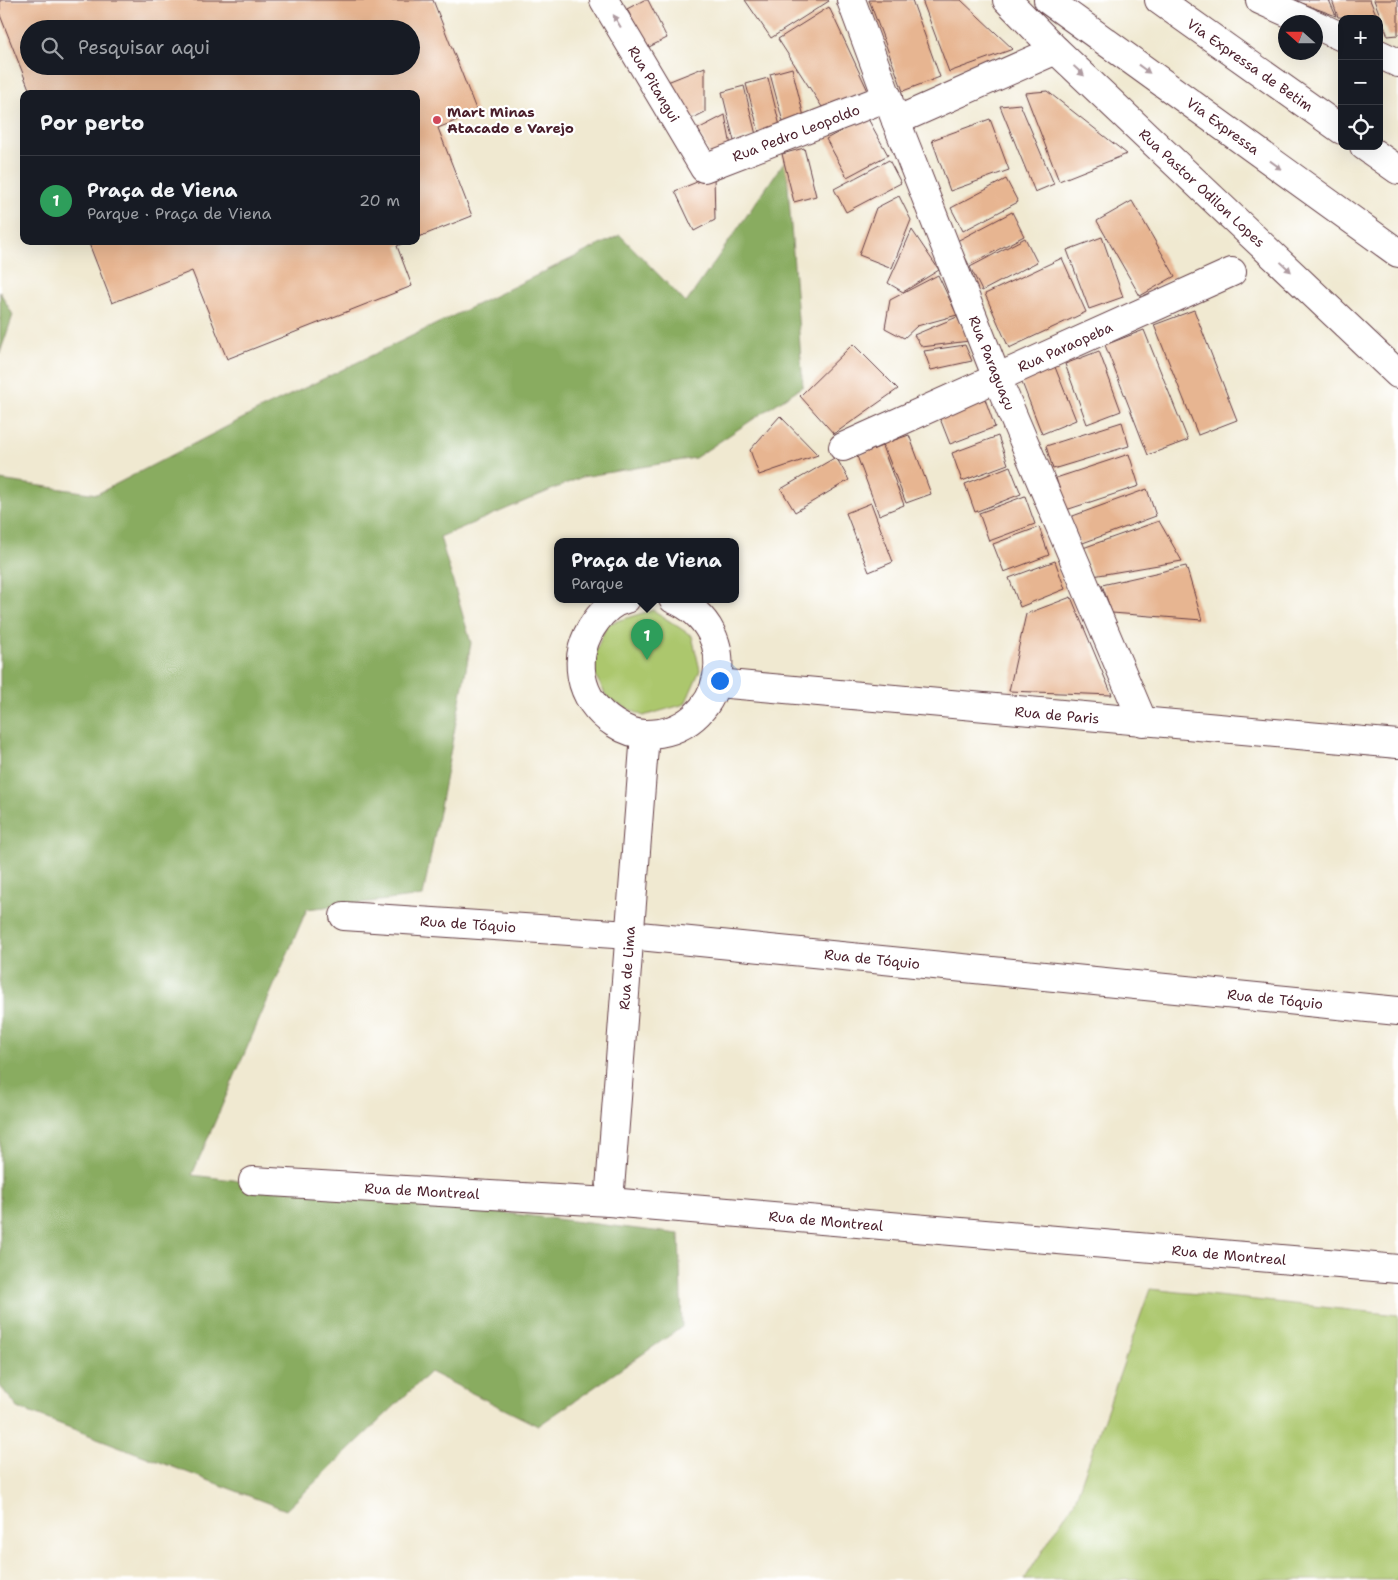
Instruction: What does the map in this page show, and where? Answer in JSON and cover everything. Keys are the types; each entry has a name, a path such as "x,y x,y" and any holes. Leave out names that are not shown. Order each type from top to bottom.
{"main road":[{"name":"Rua Pitangui","path":"604,0 704,168"},
{"name":"Rua Paraguaçu","path":"851,0 997,378 1143,722"},
{"name":"Rua Pastor Odilon Lopes","path":"1007,0 1056,50 1398,374"},
{"name":"Via Expressa","path":"1048,0 1398,253"},
{"name":"Via Expressa de Betim","path":"1159,0 1338,127"},
{"path":"1260,0 1293,15"},
{"path":"1323,28 1338,35"},
{"name":"Rua Pedro Leopoldo","path":"704,168 892,109 1056,50"},
{"path":"1383,56 1398,63"},
{"path":"1370,150 1398,170"},
{"name":"Rua Paraopeba","path":"844,447 1232,272"},
{"path":"616,603 601,614 588,632 580,654 581,677 589,698 604,716 622,728 645,734 668,732 690,722 706,705 717,684 720,661 715,638 703,618 684,603"},
{"name":"Rua de Paris","path":"717,684 1398,744"},
{"name":"Rua de Lima","path":"609,1202 645,734"},
{"name":"Rua de Tóquio","path":"344,916 629,935 1398,1011"},
{"name":"Rua de Montreal","path":"253,1181 609,1202 1398,1269"}],"green space":[{"path":"786,159 803,386 695,458 582,477 440,537 471,643 423,896 307,909 192,1175 679,1234 682,1327 538,1426 430,1372 286,1510 18,1408 0,1386 0,480 97,494 257,411 620,235 686,303"},
{"path":"0,292 13,315 0,353"},
{"path":"653,610 692,636 700,670 685,704 643,716 608,699 595,675 596,651 607,624"},
{"path":"1150,1289 1398,1315 1398,1580 1024,1580 1075,1500"}],"building":[{"name":"Mart Minas Atacado e Varejo","path":"0,0 433,0 477,112 438,128 472,216 420,236 420,90 29,90 24,75 420,75 420,20 20,20 20,66 0,15"},
{"path":"644,0 648,0 667,38 647,48 627,9"},
{"path":"745,0 828,0 829,1 771,38"},
{"path":"869,0 912,0 940,77 903,91"},
{"path":"922,0 961,0 1013,49 949,72"},
{"path":"1293,0 1329,0 1336,16"},
{"path":"1332,0 1370,0 1376,15 1338,15 1338,17"},
{"path":"1374,0 1398,0 1398,35 1388,36 1383,23 1383,15 1380,15"},
{"path":"829,7 868,91 822,107 778,39"},
{"path":"705,67 705,112 685,122 665,83"},
{"path":"792,68 804,117 783,122 770,74"},
{"path":"768,78 780,126 759,132 746,84"},
{"path":"744,86 756,135 734,141 722,92"},
{"path":"1047,91 1127,154 1059,181 1025,93"},
{"path":"1020,104 1054,184 1035,192 1000,106"},
{"path":"725,115 731,146 711,156 698,129"},
{"path":"867,117 888,155 847,177 826,139"},
{"path":"990,119 1009,170 950,191 932,140"},
{"path":"804,148 816,196 794,202 782,154"},
{"path":"889,160 901,183 846,212 834,189"},
{"path":"714,175 715,220 694,231 675,191"},
{"path":"1006,179 1018,202 963,231 951,208"},
{"path":"899,196 911,220 892,268 859,255 876,208"},
{"path":"1132,201 1175,276 1140,296 1097,221"},
{"path":"1012,212 1024,236 969,265 957,241"},
{"path":"912,230 939,270 903,292 888,283"},
{"path":"1102,237 1123,297 1089,309 1067,250"},
{"path":"1025,238 1037,262 982,291 970,267"},
{"path":"90,245 399,245 397,246 412,286 227,359 192,271 112,303"},
{"path":"1062,258 1086,312 1009,348 985,294"},
{"path":"938,275 957,315 917,326 904,338 885,328 890,300"},
{"path":"1194,310 1237,420 1198,435 1154,325"},
{"path":"957,317 969,341 922,347 914,335"},
{"path":"1144,330 1188,440 1148,455 1105,345"},
{"path":"853,344 898,389 834,434 800,396"},
{"path":"965,345 972,361 931,370 924,351"},
{"path":"1099,351 1121,411 1087,424 1065,364"},
{"path":"1055,367 1076,420 1042,434 1021,380"},
{"path":"985,399 995,427 950,444 939,416"},
{"path":"780,416 818,455 759,475 750,450"},
{"path":"1122,422 1129,446 1053,469 1046,446"},
{"path":"909,435 931,494 906,503 883,444"},
{"path":"998,436 1008,464 962,481 952,453"},
{"path":"882,446 904,505 879,515 857,456"},
{"path":"1129,454 1139,486 1066,510 1056,478"},
{"path":"836,457 849,480 795,512 781,489"},
{"path":"1010,466 1021,494 975,512 965,484"},
{"path":"1147,489 1156,516 1080,544 1070,517"},
{"path":"1025,496 1035,524 989,541 979,513"},
{"path":"871,503 893,562 869,572 846,513"},
{"path":"1159,521 1182,561 1093,576 1083,548"},
{"path":"1039,527 1049,555 1004,572 993,544"},
{"path":"1055,561 1065,589 1020,607 1009,578"},
{"path":"1186,566 1202,620 1112,613 1102,585"},
{"path":"1071,597 1112,695 1009,691 1026,614"}],"place":[{"name":"Mart Minas Atacado e Varejo","path":"437,120"},
{"name":"Praça de Viena","path":"647,660"}]}
